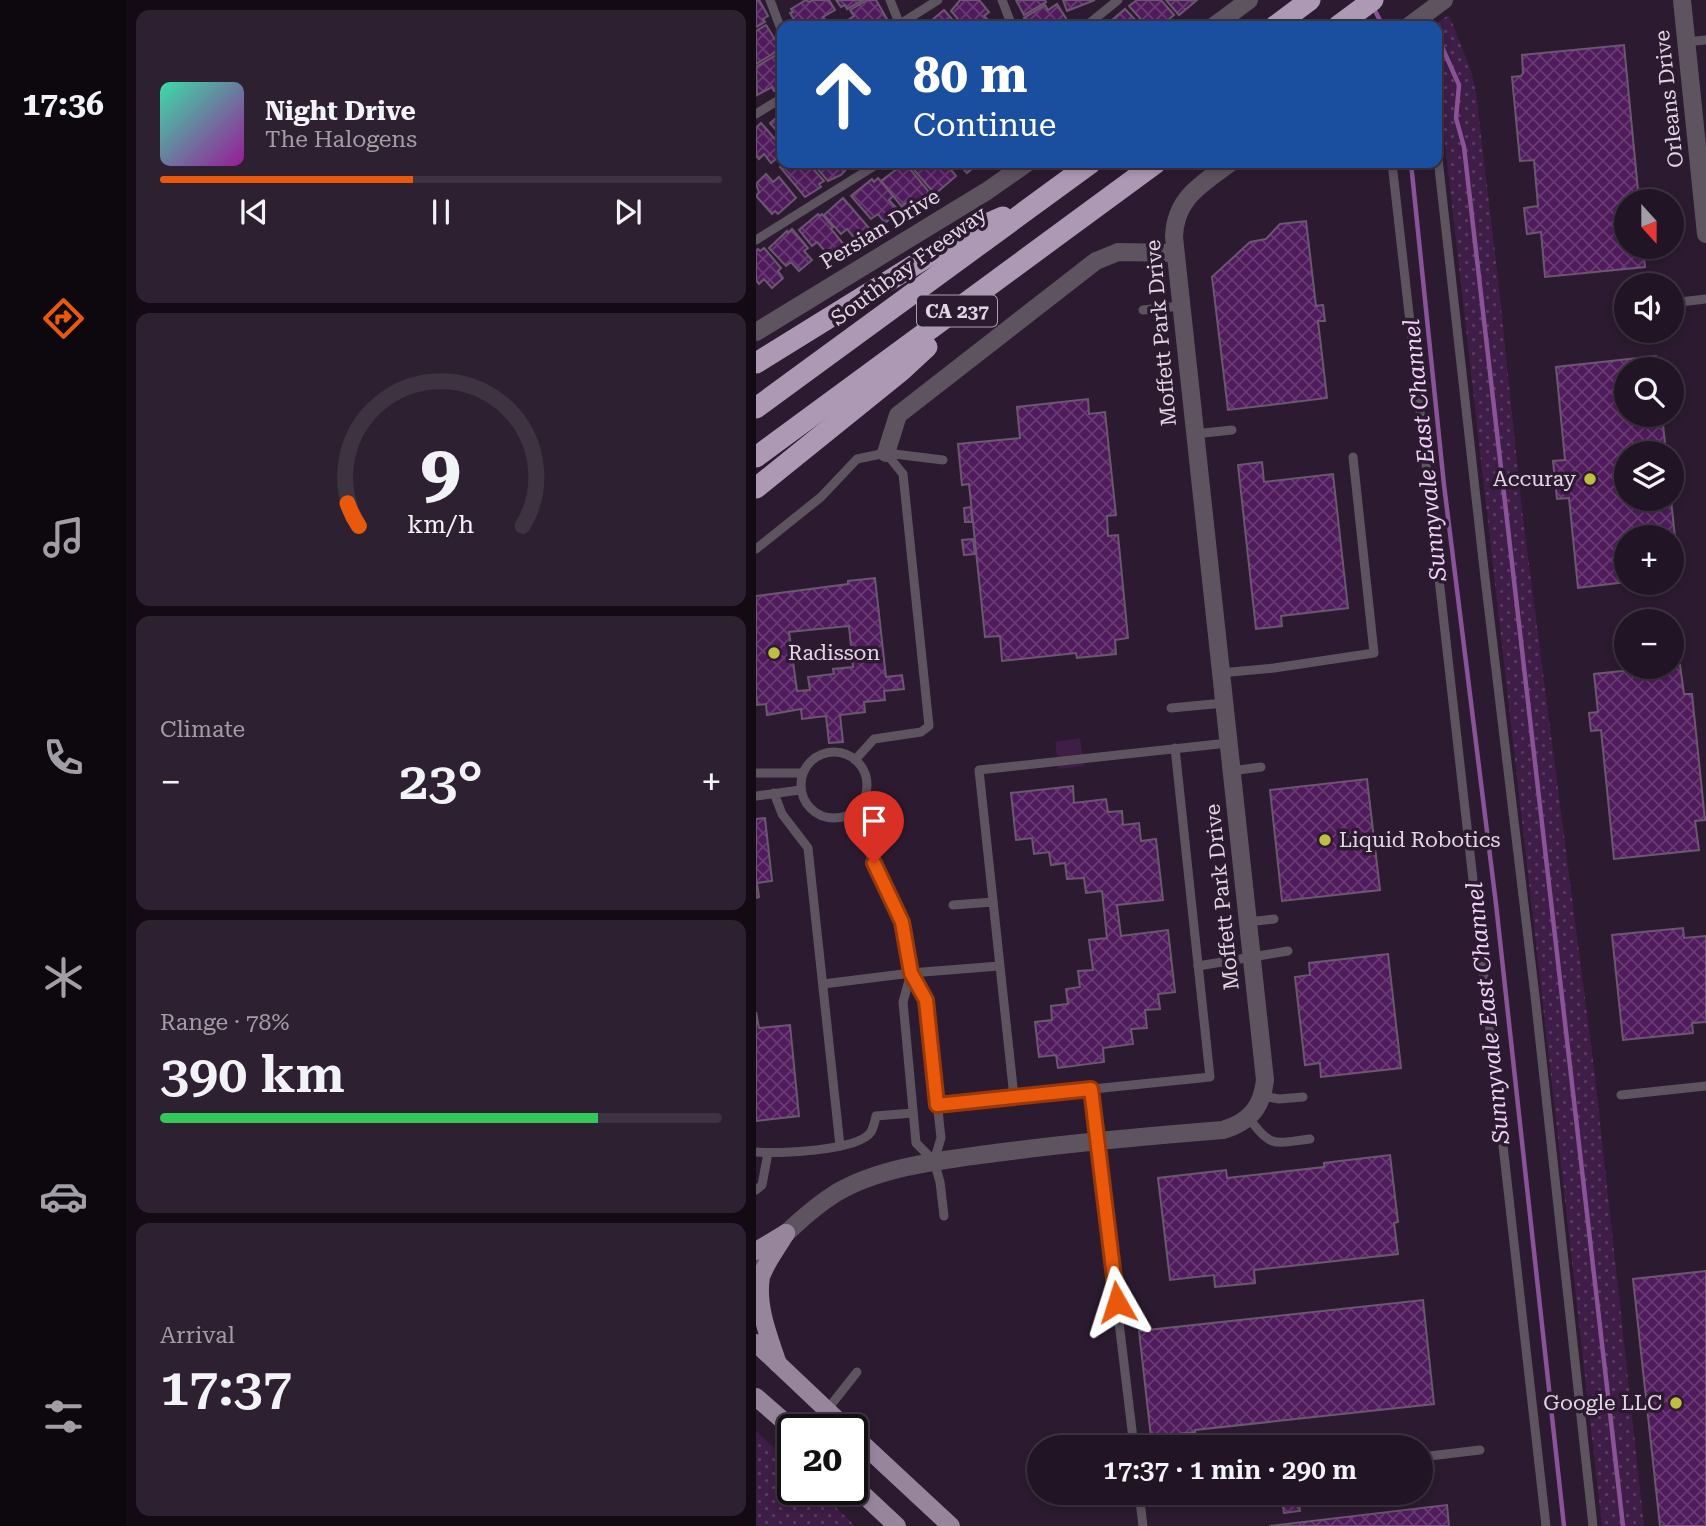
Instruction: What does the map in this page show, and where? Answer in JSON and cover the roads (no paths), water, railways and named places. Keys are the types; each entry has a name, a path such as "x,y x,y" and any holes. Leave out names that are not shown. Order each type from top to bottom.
{"highway":[{"path":"1282,21 1310,0"},
{"path":"1346,21 1373,0"},
{"name":"Southbay Freeway","path":"756,408 1084,168"},
{"name":"CA 237","path":"756,457 1149,168"},
{"path":"756,363 966,233 1040,201"},
{"path":"756,488 901,371 996,283"}],"main road":[{"path":"756,1251 786,1233"},
{"path":"778,1364 759,1307 759,1291 762,1276 786,1233"},
{"path":"756,1343 831,1414"},
{"path":"756,1397 777,1415"},
{"path":"868,1449 951,1526"},
{"path":"868,1499 897,1526"}],"street":[{"path":"1221,21 1249,0"},
{"path":"1419,21 1444,0"},
{"name":"Orleans Drive","path":"1682,0 1706,234"},
{"name":"Persian Drive","path":"756,332 1020,168"},
{"name":"Moffett Park Drive","path":"1223,168 1197,188 1177,212 1174,227 1175,253 1265,1080 1263,1096"},
{"path":"886,453 898,415 1096,261 1118,253 1175,253"},
{"path":"756,1264 786,1233 837,1193 891,1172 934,1161 1095,1140 1223,1130 1237,1126 1249,1118 1259,1107 1263,1096"}],"lane":[{"path":"771,0 778,21"},
{"path":"890,0 898,21"},
{"path":"905,21 938,0"},
{"path":"1002,0 1010,21"},
{"path":"1092,21 1117,0"},
{"path":"1685,42 1706,40"},
{"path":"756,114 777,101"},
{"path":"756,240 871,168"},
{"path":"1393,168 1546,1526"},
{"path":"1439,168 1532,968 1593,1526"},
{"path":"1684,302 1706,299"},
{"path":"1143,310 1180,306"},
{"path":"1194,434 1232,430"},
{"path":"855,760 874,739 920,732 929,726 903,474 886,453"},
{"path":"756,549 821,497 857,459 886,453 943,460"},
{"path":"1220,673 1374,653 1353,457"},
{"path":"1171,708 1224,703"},
{"path":"1014,1097 979,770 1228,743"},
{"path":"937,1105 1210,1077 1175,748"},
{"path":"825,753 846,754 855,760 862,768 867,789 858,808 839,819 818,815 803,800 800,790 803,773 816,757 825,753"},
{"path":"1231,771 1261,767"},
{"path":"756,773 803,773"},
{"path":"756,796 800,790"},
{"path":"774,793 782,814 808,848 840,1146"},
{"path":"849,815 887,886 902,922 911,973 926,1000 941,1138 934,1161"},
{"path":"953,905 993,902"},
{"path":"1248,922 1274,919"},
{"path":"1198,965 1288,951"},
{"path":"823,984 999,966"},
{"path":"911,973 903,1002 916,1143 934,1161 940,1182 944,1216"},
{"path":"1621,1095 1706,1086"},
{"path":"1091,1089 1095,1140 1105,1196 1133,1435"},
{"path":"1263,1096 1279,1099 1303,1097"},
{"path":"756,1152 840,1146 863,1139 871,1132 876,1116 913,1113"},
{"path":"1249,1118 1261,1136 1273,1143 1310,1139"},
{"path":"756,1190 762,1185 768,1153"},
{"path":"827,1410 857,1372"},
{"path":"1433,1456 1480,1450"},
{"path":"1140,1505 1143,1526"}],"waterway":[{"name":"Sunnyvale East Channel","path":"1373,7 1380,21"},
{"path":"1442,47 1459,85 1456,118 1464,147 1623,1526"},
{"name":"Sunnyvale East Channel","path":"1412,168 1444,485 1496,904 1564,1526"}],"place":[{"name":"Accuray","path":"1590,479"},
{"name":"Radisson","path":"774,653"},
{"name":"Liquid Robotics","path":"1325,840"},
{"name":"Google LLC","path":"1676,1403"}]}
